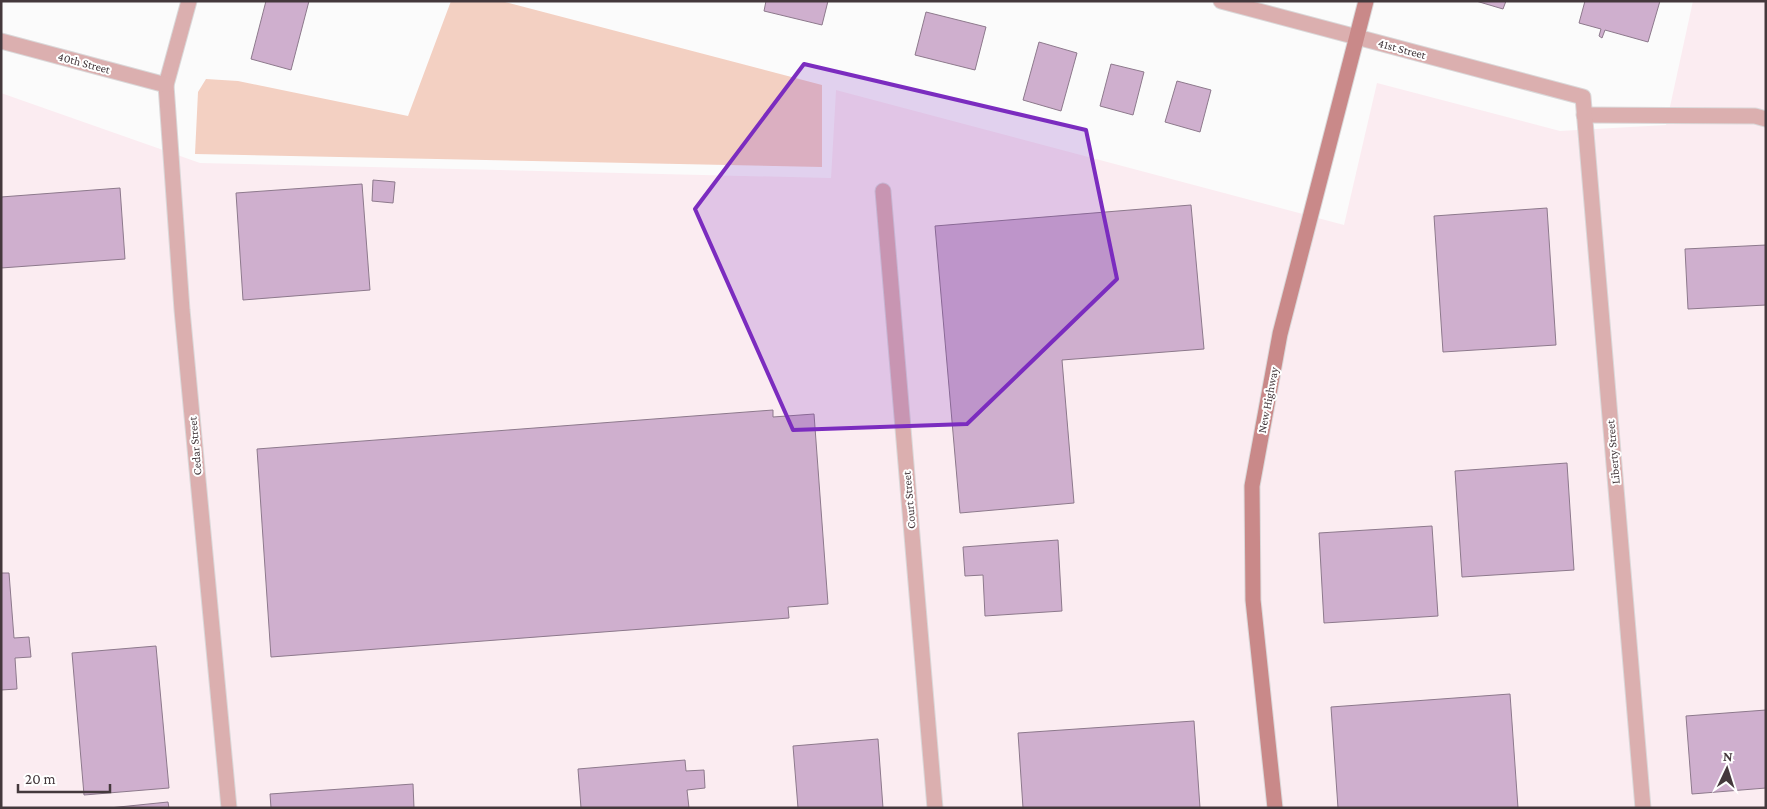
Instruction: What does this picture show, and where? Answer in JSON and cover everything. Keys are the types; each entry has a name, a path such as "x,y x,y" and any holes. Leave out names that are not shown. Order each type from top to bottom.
{"main road":[{"name":"New Highway","path":"1275,808 1254,600 1252,486 1280,334 1366,1"}],"street":[{"name":"Cedar Street","path":"189,1 166,84 182,310 229,808"},
{"name":"41st Street","path":"1221,1 1583,97"},
{"name":"40th Street","path":"1,41 166,84"},
{"name":"Liberty Street","path":"1583,97 1643,808"},
{"path":"1584,115 1755,116 1766,119"},
{"name":"Court Street","path":"883,191 935,808"}],"highlighted area":[{"path":"804,64 1086,130 1117,279 967,424 793,430 695,209"}],"shaded area":[{"path":"451,1 501,1 822,85 822,167 195,154 198,92 206,79 238,81 408,116"},
{"path":"1693,1 1766,1 1766,808 1,808 1,93 200,163 831,178 836,90 1344,225 1377,83 1560,131 1666,125"}],"building":[{"path":"266,1 309,1 291,70 251,59"},
{"path":"766,1 828,1 822,25 764,11"},
{"path":"1476,1 1506,1 1503,9"},
{"path":"1585,1 1660,1 1648,42 1605,30 1602,38 1599,36 1601,29 1579,23"},
{"path":"926,12 986,27 975,70 915,55"},
{"path":"1039,42 1077,53 1061,111 1023,100"},
{"path":"1111,64 1144,72 1133,115 1100,106"},
{"path":"1177,81 1211,90 1200,132 1165,122"},
{"path":"373,180 395,182 393,203 372,201"},
{"path":"362,184 370,290 243,300 236,193"},
{"path":"120,188 125,259 1,268 1,197"},
{"path":"1191,205 1204,349 1062,360 1074,503 960,513 935,226"},
{"path":"1547,208 1556,345 1443,352 1434,216"},
{"path":"1766,245 1766,305 1688,309 1685,249"},
{"path":"773,410 773,417 814,414 828,604 788,607 789,618 271,657 257,449"},
{"path":"1567,463 1574,570 1462,577 1455,471"},
{"path":"1432,526 1438,616 1324,623 1319,533"},
{"path":"1058,540 1062,611 985,616 983,575 965,576 963,547"},
{"path":"1,573 9,573 14,638 29,637 31,657 15,658 17,689 1,690"},
{"path":"156,646 169,788 84,795 72,653"},
{"path":"1510,694 1518,808 1338,808 1331,707"},
{"path":"1766,710 1766,788 1692,794 1686,716"},
{"path":"1194,721 1200,808 1023,808 1018,733"},
{"path":"878,739 883,808 798,808 793,746"},
{"path":"685,760 686,771 704,770 705,788 687,790 689,808 581,808 578,769"},
{"path":"413,784 414,808 271,808 270,794"},
{"path":"168,802 169,808 109,808"}]}
